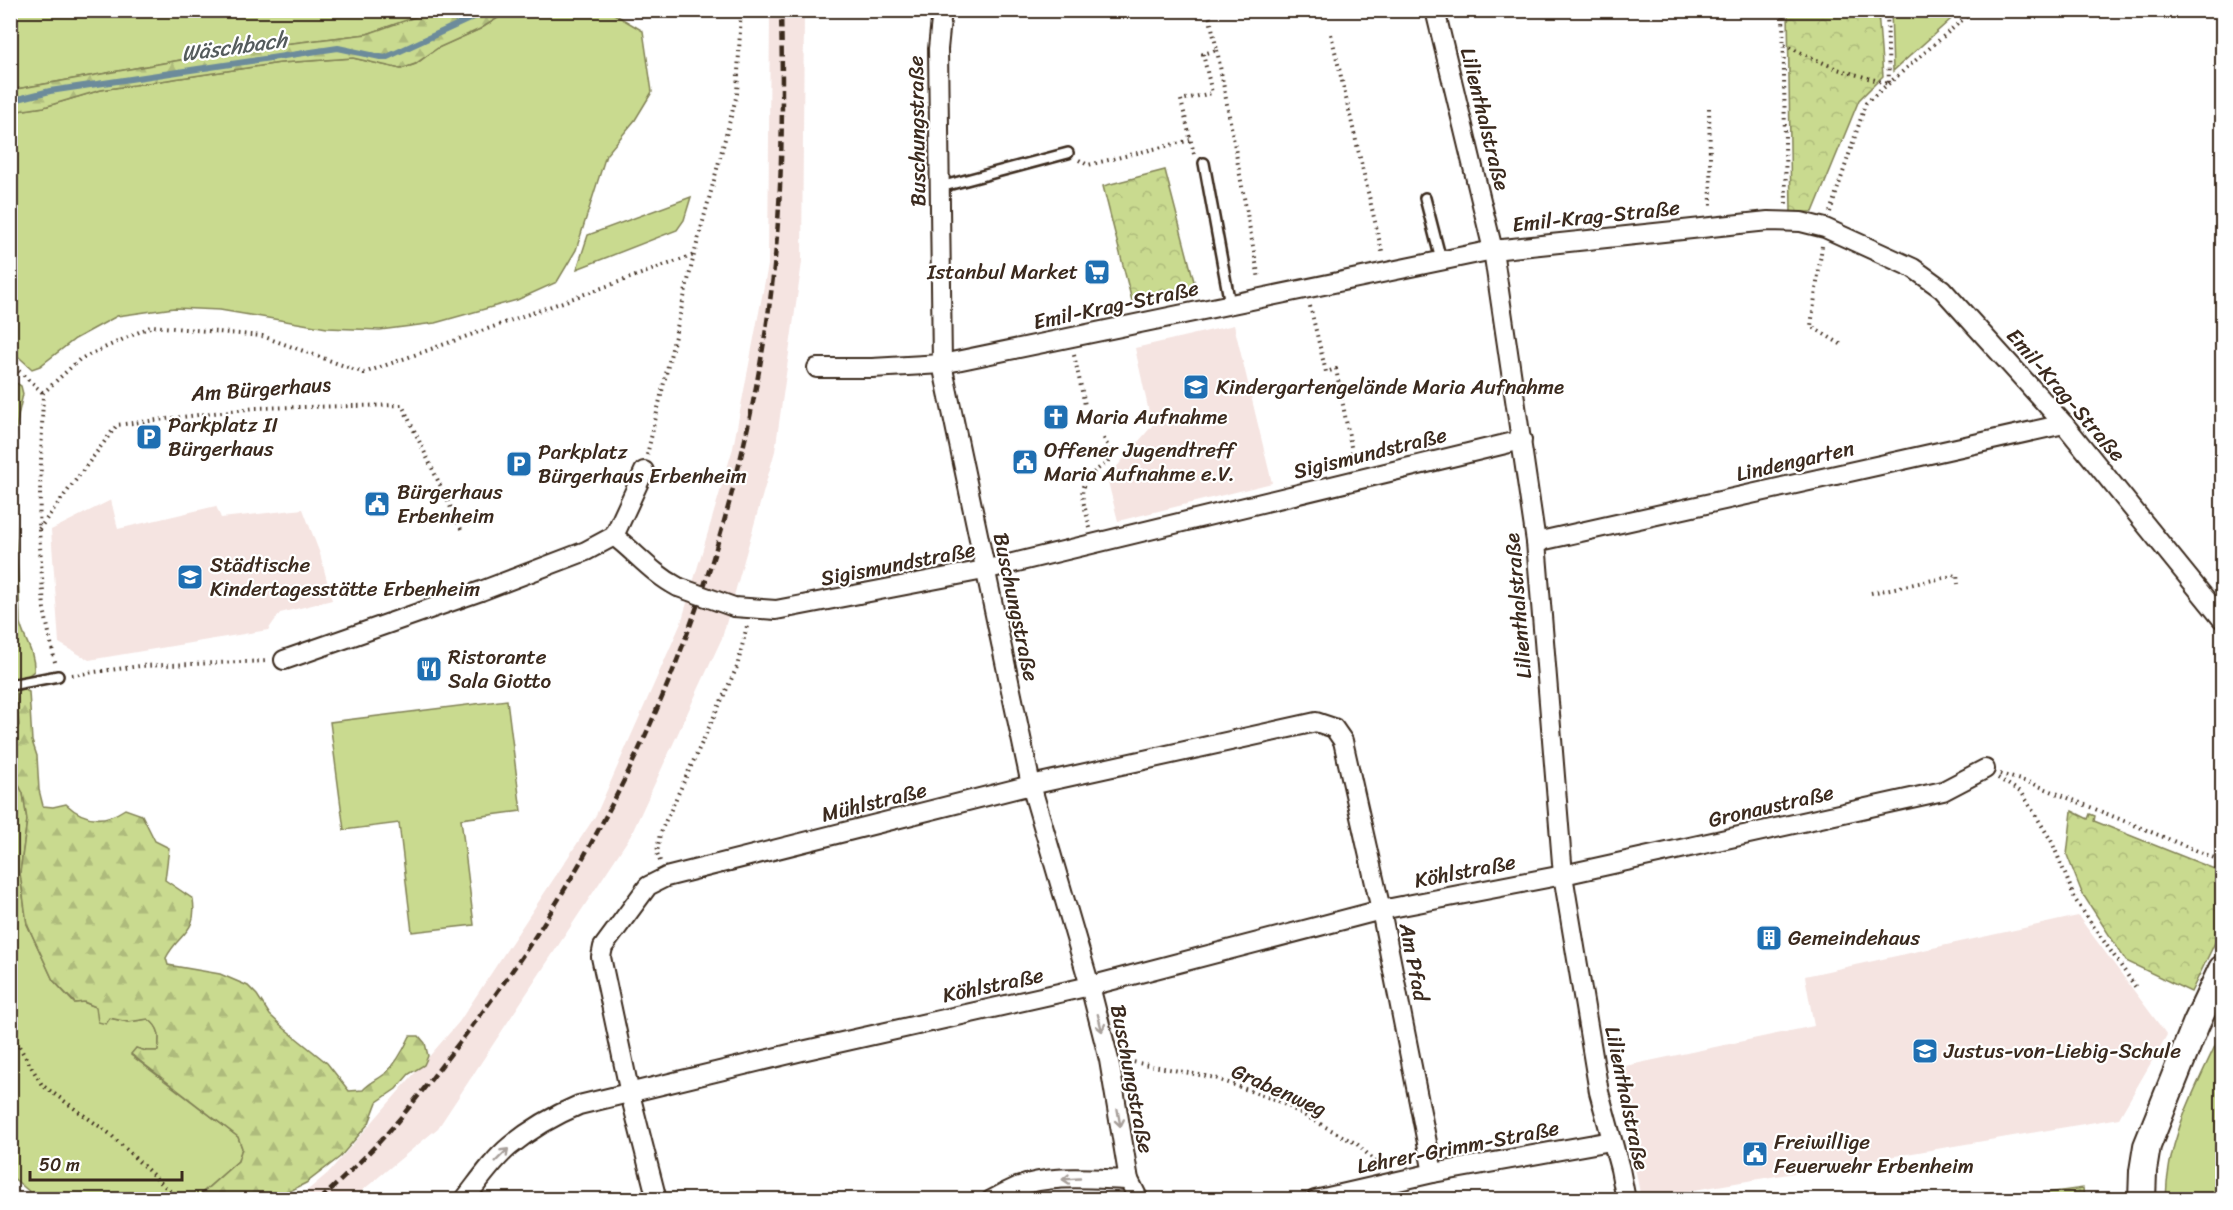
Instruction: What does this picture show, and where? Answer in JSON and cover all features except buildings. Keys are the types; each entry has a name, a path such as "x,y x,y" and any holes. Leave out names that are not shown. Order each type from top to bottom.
{"street":[{"name":"Buschungstraße","path":"942,10 938,49 942,363 1031,785 1090,986 1109,1060 1129,1180 1139,1200"},
{"name":"Lilienthalstraße","path":"1435,10 1493,250 1536,542 1563,875 1599,1092 1626,1200"},
{"name":"Emil-Krag-Straße","path":"817,368 872,368 942,363 1493,250 1786,221 1825,228 1912,268 1942,289 2064,424 2223,619"},
{"name":"Lindengarten","path":"1536,542 2064,424"},
{"name":"Sigismundstraße","path":"614,536 660,578 678,587 743,607 776,610 984,570 1521,440"},
{"path":"284,660 482,591 586,551 614,536 644,471"},
{"name":"Mühlstraße","path":"657,1200 630,1094 602,957 603,946 648,886 666,877 1031,785 1316,722 1334,728"},
{"name":"Am Pfad","path":"1334,728 1343,741 1381,910 1433,1173"},
{"name":"Gronaustraße","path":"1563,875 1943,791 1985,769"},
{"name":"Köhlstraße","path":"464,1200 491,1165 510,1146 558,1114 579,1105 801,1051 1090,986 1381,910 1563,875"},
{"path":"2142,1200 2147,1146 2196,1024 2223,969"},
{"name":"Lehrer-Grimm-Straße","path":"1315,1200 1396,1180 1611,1141"},
{"path":"991,1200 1017,1187 1042,1181 1129,1180"}],"lane":[{"path":"940,187 1068,153"},
{"path":"1204,163 1230,304"},
{"path":"1425,198 1441,260"},
{"path":"10,685 58,676"}],"path":[{"path":"644,471 693,255 737,94 741,10"},
{"path":"1208,10 1262,297"},
{"path":"1783,10 1786,221"},
{"path":"1887,10 1889,84"},
{"path":"1842,345 1811,326 1825,228 1866,103 1974,10"},
{"path":"1331,34 1387,272"},
{"path":"1784,45 1837,69 1889,84"},
{"path":"1204,163 1198,167 1181,100 1212,93 1203,54 1217,50"},
{"path":"1709,108 1712,227"},
{"path":"1068,153 1088,165 1191,140"},
{"path":"284,660 140,666 58,676 44,609 39,530 43,393 80,359 152,326 262,336 364,373 693,255"},
{"path":"1306,288 1326,372 1336,369 1357,480"},
{"path":"1070,337 1085,405"},
{"path":"10,363 43,393"},
{"name":"Am Bürgerhaus","path":"39,530 117,425 255,408 402,405 461,529"},
{"path":"1094,543 1082,488 1083,482 1090,474 1108,462 1110,451 1102,434"},
{"path":"1871,593 1957,574 1958,584"},
{"path":"666,877 657,852 660,833 738,666 743,607"},
{"path":"1985,769 2034,784 2223,861"},
{"path":"1985,769 2022,793 2052,842 2076,901 2138,989"},
{"path":"10,1031 42,1085 110,1134 179,1200"},
{"name":"Grabenweg","path":"1109,1060 1138,1062 1215,1078 1278,1101 1357,1144 1396,1180"}],"shaded area":[{"path":"770,11 804,11 802,262 775,451 722,638 631,835 438,1128 352,1199 296,1200 328,1173 459,1022 596,815 681,623 733,448 768,265"},
{"name":"Kindergartengelände Maria Aufnahme","path":"1234,325 1272,483 1118,521 1107,478 1152,426 1135,348"},
{"name":"Städtische Kindertagesstätte Erbenheim","path":"111,500 118,529 216,506 221,518 303,509 320,554 332,600 280,613 268,630 89,660 59,643 51,530"},
{"name":"Justus-von-Liebig-Schule","path":"2078,916 2167,1035 2119,1118 1641,1199 1616,1068 1814,1026 1805,976"}],"green space":[{"path":"435,10 509,11 480,29 438,48 415,64 401,69 353,58 280,63 101,90 44,107 11,112 11,90 243,49 367,34"},
{"path":"1891,10 1960,11 1893,71"},
{"path":"11,11 435,11 367,34 243,49 11,90"},
{"path":"509,11 609,11 643,31 652,92 635,120 606,155 576,250 557,282 517,300 435,323 380,330 327,328 220,310 174,308 117,316 75,339 40,366 32,369 11,350 11,112 44,107 101,90 280,63 353,58 401,69 416,64 437,48 480,29"},
{"path":"1788,11 1878,11 1883,76 1859,100 1813,212 1791,212"},
{"path":"1165,170 1196,289 1133,305 1103,186"},
{"path":"691,197 684,220 677,230 577,269 588,235"},
{"path":"10,379 21,386 23,394 14,451 14,508 20,623 34,664 34,671 26,677 11,680"},
{"path":"23,689 29,692 32,741 37,756 39,790 43,806 53,807 66,804 80,814 94,818 109,817 125,809 142,815 155,841 169,848 165,880 193,899 194,911 190,926 166,958 168,965 220,974 248,986 270,1015 327,1063 349,1091 363,1090 386,1073 403,1051 410,1036 419,1036 425,1043 428,1056 424,1065 409,1074 396,1089 377,1102 369,1123 340,1157 306,1183 274,1199 200,1199 201,1194 238,1161 242,1148 238,1137 131,1054 136,1048 158,1051 159,1033 152,1022 148,1019 128,1022 110,1018 106,1024 98,1022 96,1007 84,1002 75,1003 53,980 27,924 20,873 27,820 23,793 12,772 15,733 19,725 16,691"},
{"path":"11,690 15,699 19,725 15,734 12,772 23,793 27,820 20,873 27,924 53,980 74,1003 83,1002 96,1007 99,1016 128,1022 148,1019 152,1022 159,1033 158,1051 136,1048 131,1055 238,1137 242,1148 238,1161 195,1199 38,1199 11,1176"},
{"path":"507,700 521,811 461,819 474,925 412,932 399,823 344,830 330,722"},
{"path":"2072,811 2088,819 2090,814 2095,816 2094,821 2222,872 2222,928 2191,992 2126,961 2082,893 2067,855"},
{"path":"2222,1031 2222,1199 2166,1199 2172,1154 2185,1112"},
{"path":"2083,1188 2084,1199 2004,1199"}],"waterway":[{"name":"Wäschbach","path":"10,101 50,91 338,48 385,58 489,10"},
{"name":"Wäschbach","path":"10,1195 16,1200"}],"railway":[{"path":"320,1200 365,1157 398,1121 514,969 569,882 618,792 662,698 698,602 729,504 753,403 770,301 780,192 781,10"}],"place":[{"name":"Istanbul Market","path":"1097,272"},
{"name":"Kindergartengelände Maria Aufnahme","path":"1196,387"},
{"name":"Maria Aufnahme","path":"1056,417"},
{"name":"Parkplatz II Bürgerhaus","path":"149,437"},
{"name":"Offener Jugendtreff Maria Aufnahme e.V.","path":"1025,462"},
{"name":"Parkplatz Bürgerhaus Erbenheim","path":"519,464"},
{"name":"Bürgerhaus Erbenheim","path":"377,504"},
{"name":"Städtische Kindertagesstätte Erbenheim","path":"190,577"},
{"name":"Ristorante Sala Giotto","path":"429,669"},
{"name":"Gemeindehaus","path":"1769,938"},
{"name":"Justus-von-Liebig-Schule","path":"1925,1051"},
{"name":"Freiwillige Feuerwehr Erbenheim","path":"1755,1154"}]}
